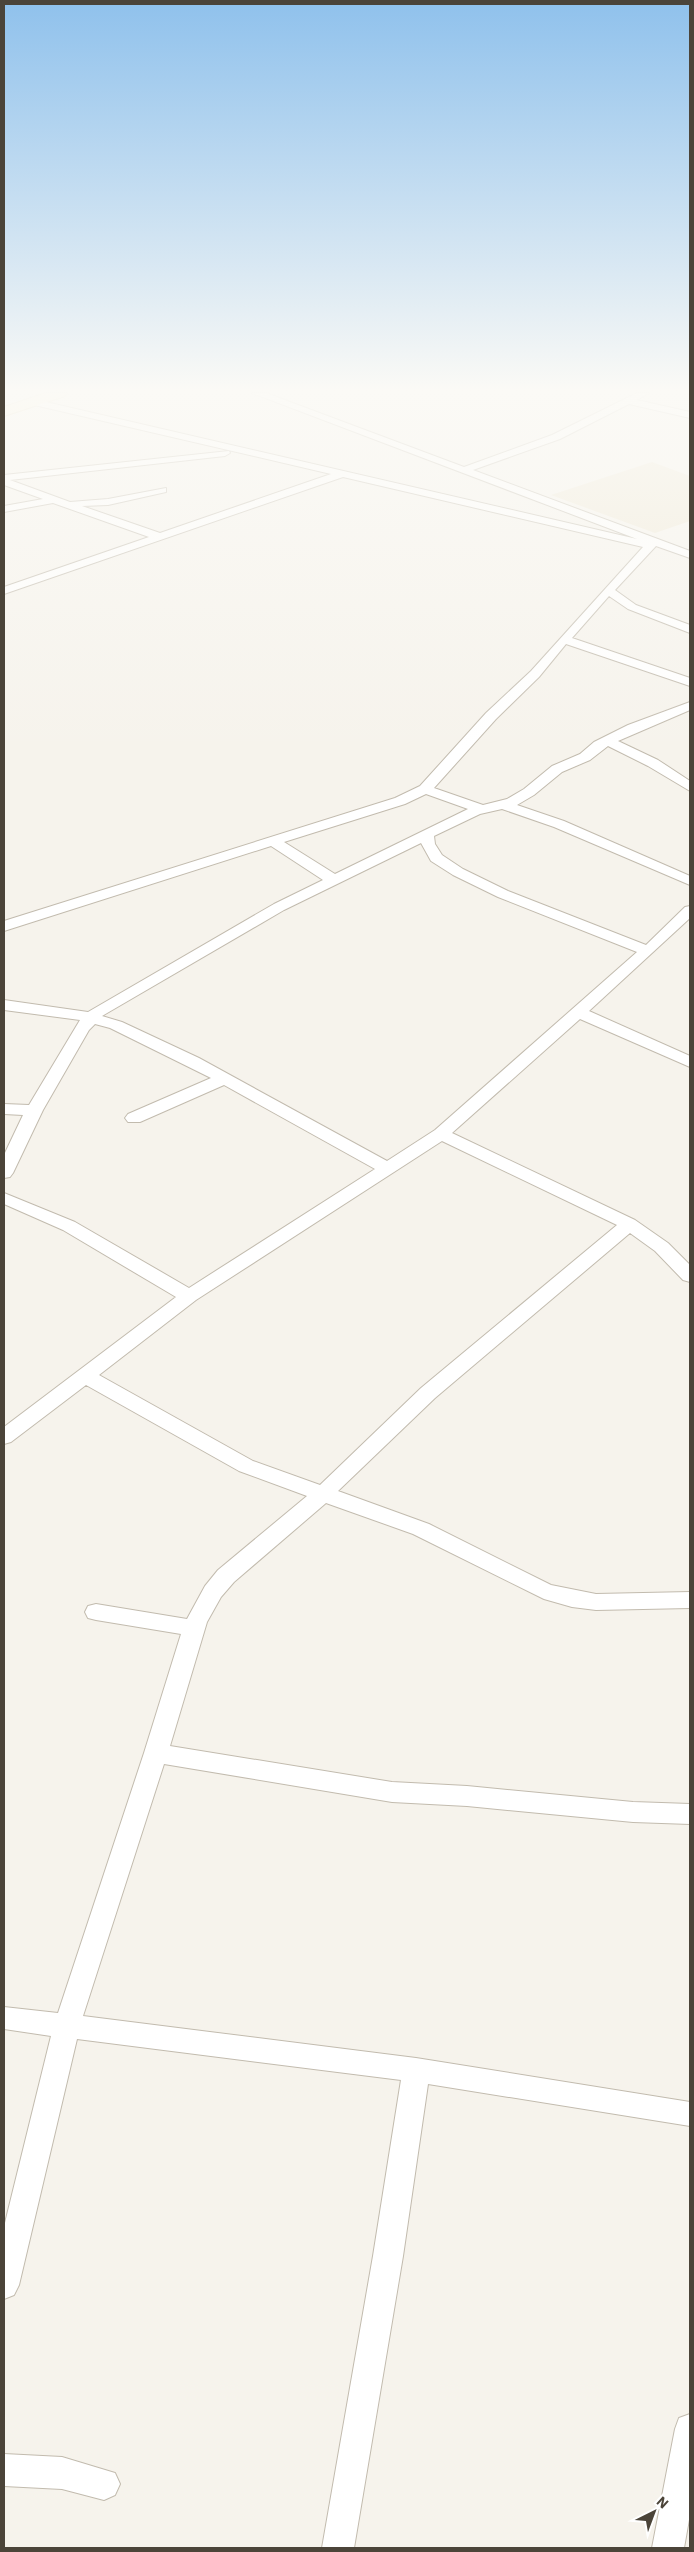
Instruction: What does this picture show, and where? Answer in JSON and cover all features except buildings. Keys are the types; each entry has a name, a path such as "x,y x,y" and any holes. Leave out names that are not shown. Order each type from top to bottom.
{"street":[{"path":"87,512 160,537"},
{"path":"4,591 232,512"},
{"path":"513,512 651,543 690,554"},
{"path":"572,512 651,543"},
{"path":"4,926 400,801 425,789 491,716 536,674 564,639 651,543"},
{"path":"608,590 632,607 690,629"},
{"path":"564,639 690,682"},
{"path":"4,1172 34,1110 90,1017 155,977 334,880 481,809 505,805 529,792 557,769 582,758 608,741 633,728 690,706"},
{"path":"608,741 653,763 690,787"},
{"path":"425,789 481,809"},
{"path":"505,805 559,824 690,881"},
{"path":"427,834 428,844 436,858"},
{"path":"272,841 334,880"},
{"path":"388,853 436,858 458,872 503,894 648,951"},
{"path":"4,1437 189,1296 441,1134 648,951 690,910"},
{"path":"4,1005 90,1017 142,1036 225,1078 387,1168"},
{"path":"577,1012 690,1062"},
{"path":"134,1118 225,1078"},
{"path":"4,1109 34,1110"},
{"path":"441,1134 629,1224 659,1242 690,1276"},
{"path":"4,1198 69,1226 189,1296"},
{"path":"4,2285 67,2026 156,1753 193,1628 213,1592 226,1576 324,1492 428,1393 629,1224"},
{"path":"84,1375 246,1466 324,1492 428,1532 532,1586 557,1595 596,1602 690,1600"},
{"path":"96,1612 193,1628"},
{"path":"156,1753 392,1792 467,1796 633,1812 690,1814"},
{"path":"4,2018 416,2070 690,2114"},
{"path":"338,2548 388,2256 416,2070"},
{"path":"668,2548 690,2429"},
{"path":"4,2470 62,2473 104,2484"}],"shaded area":[{"path":"598,512 690,512 690,521 655,533"}]}
